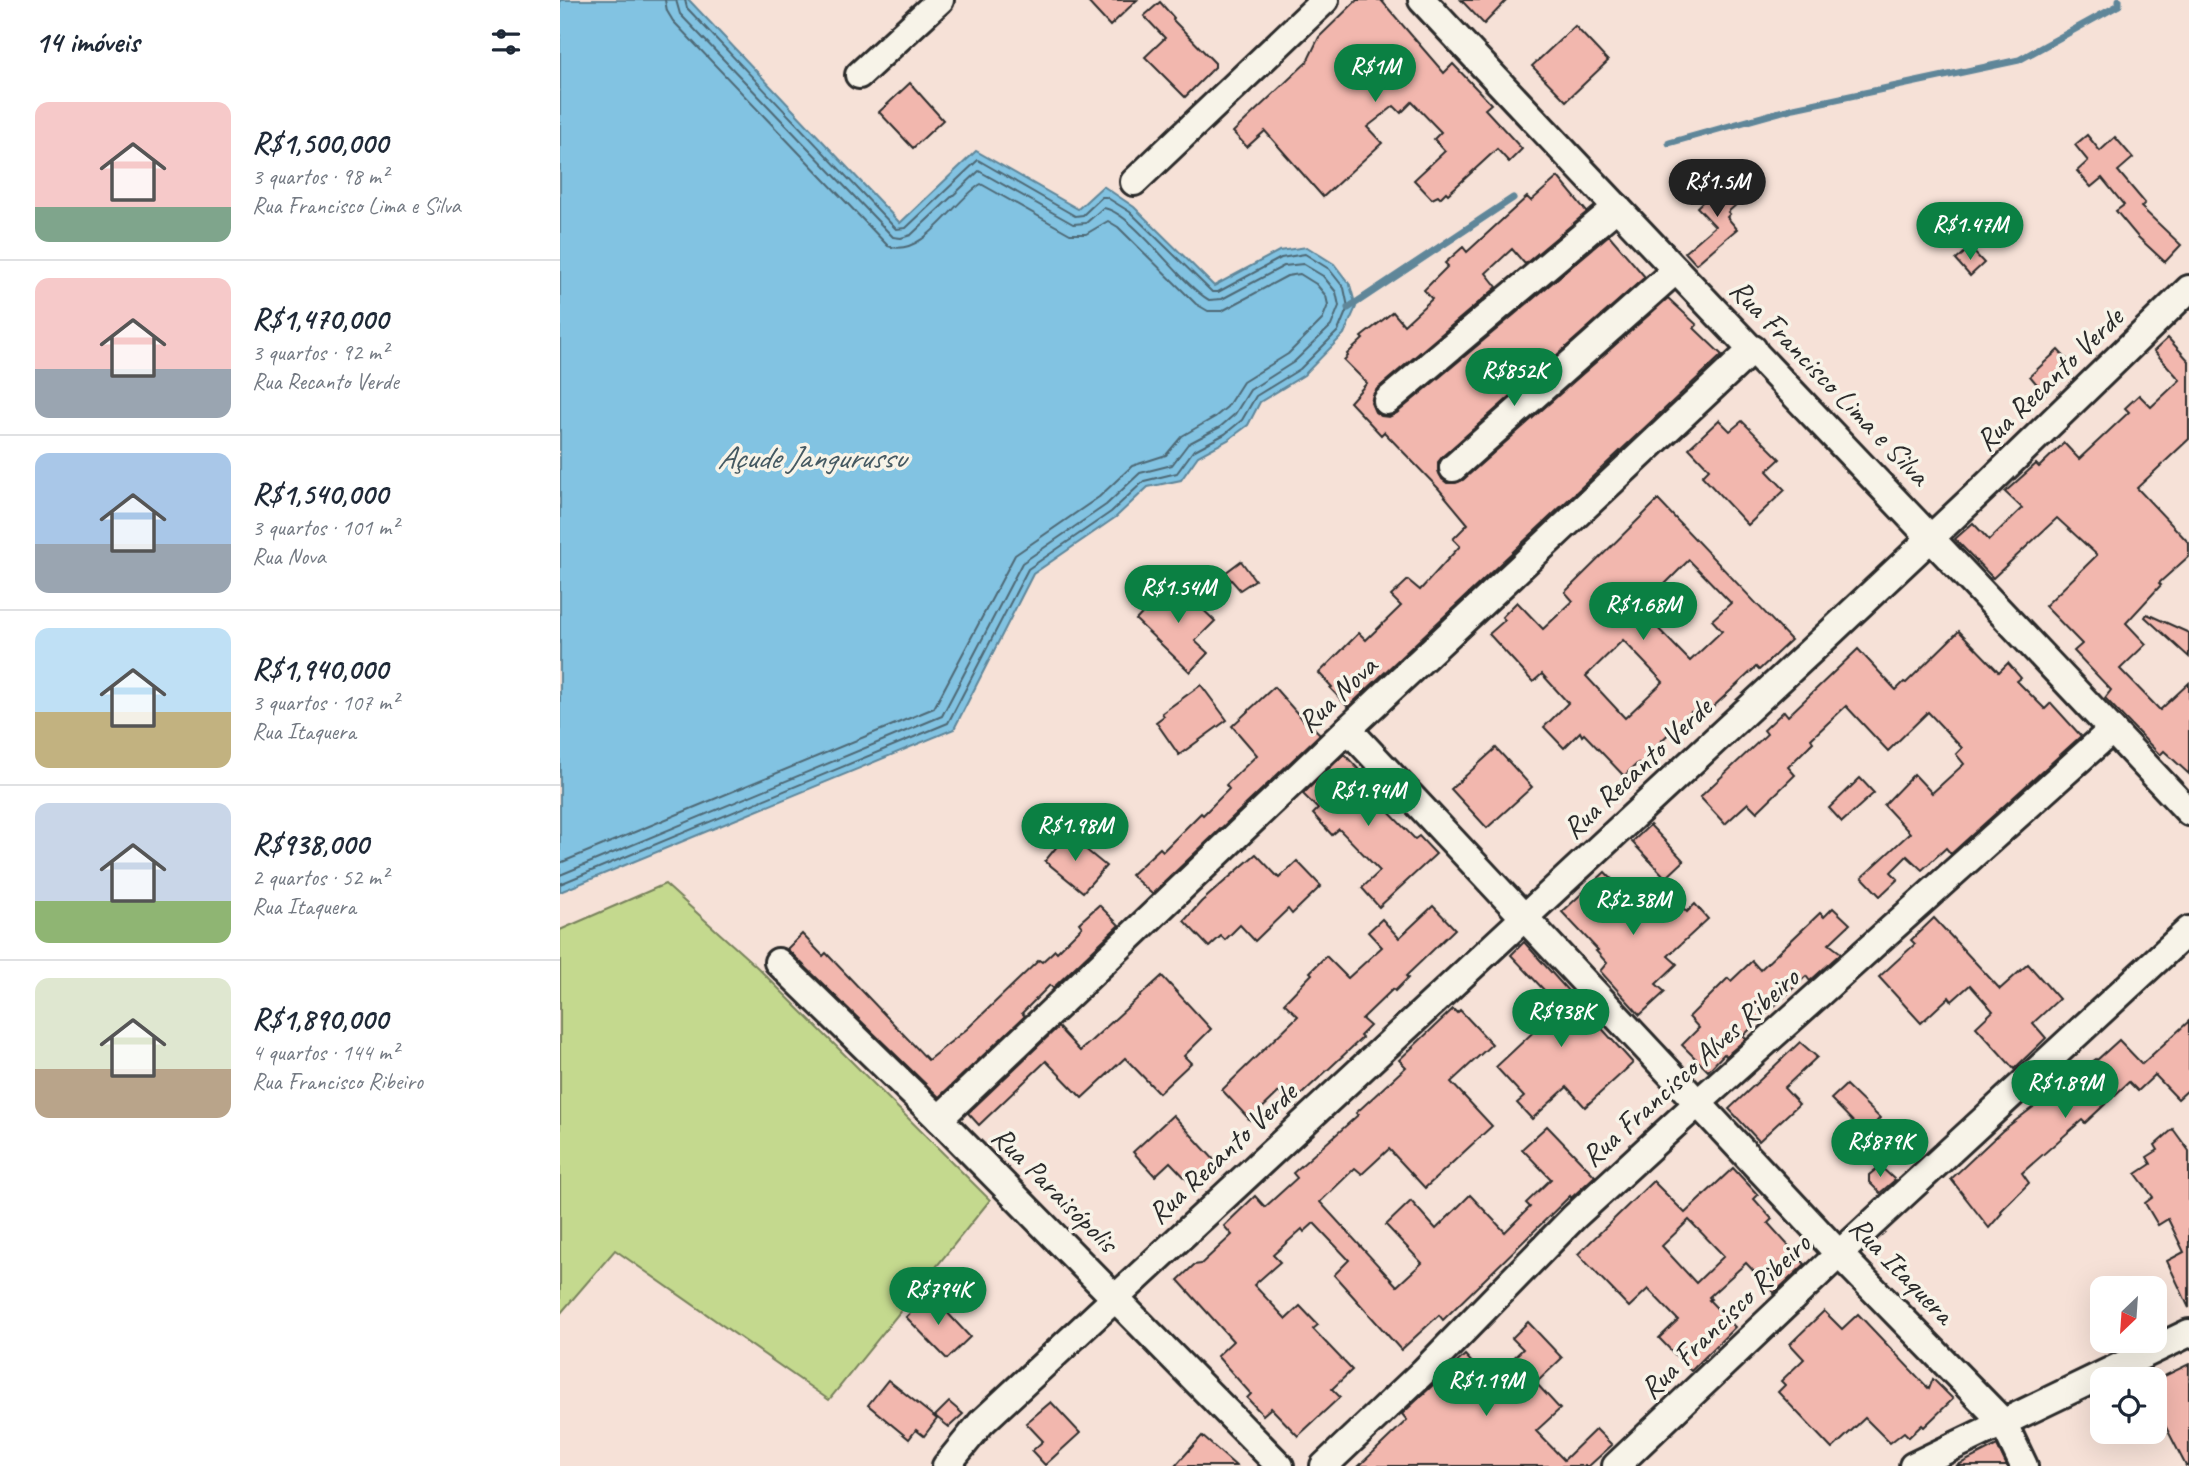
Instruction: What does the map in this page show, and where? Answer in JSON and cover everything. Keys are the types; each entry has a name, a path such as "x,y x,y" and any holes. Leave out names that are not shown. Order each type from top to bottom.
{"street":[{"path":"859,75 940,0"},
{"path":"1134,182 1325,0"},
{"name":"Rua Francisco Lima e Silva","path":"1422,0 2189,812"},
{"path":"1387,401 1617,207"},
{"path":"1453,468 1676,270"},
{"name":"Rua Recanto Verde","path":"946,1466 981,1423 1524,919 2189,289"},
{"name":"Rua Nova","path":"939,1119 1348,729 1753,349"},
{"name":"Rua Itaquera","path":"1348,729 1839,1254 2003,1422 2024,1466"},
{"name":"Rua Francisco Alves Ribeiro","path":"1324,1466 1423,1372 1574,1217 2112,730"},
{"name":"Rua Francisco Ribeiro","path":"1616,1466 1839,1254 2189,930"},
{"name":"Rua Paraisópolis","path":"778,962 939,1119 1280,1466"},
{"path":"1913,1466 2189,1333"}],"green space":[{"path":"665,884 758,968 990,1200 829,1400 615,1250 560,1314 560,930"}],"water":[{"name":"Açude Jangurussu","path":"560,0 689,0 900,223 976,151 1078,209 1103,186 1134,207 1214,286 1279,251 1307,247 1334,264 1350,285 1356,307 1344,334 1304,375 1260,402 1248,425 1228,440 1198,456 1181,480 1148,487 1116,517 1033,574 954,729 560,892"}],"building":[{"path":"1086,0 1137,0 1110,26"},
{"path":"1357,0 1381,0 1444,73 1453,64 1491,104 1485,109 1522,149 1509,162 1497,149 1448,194 1446,192 1440,198 1438,196 1432,199 1414,180 1445,151 1434,139 1441,132 1412,102 1401,113 1394,106 1367,127 1382,143 1323,197 1265,131 1247,147 1233,132 1307,62 1319,37"},
{"path":"1461,0 1507,0 1484,24"},
{"path":"1160,2 1173,20 1215,63 1215,67 1185,97 1145,57 1165,38 1144,16"},
{"path":"1575,26 1608,61 1566,101 1532,66"},
{"path":"910,83 943,120 913,148 879,112"},
{"path":"2087,135 2100,151 2115,137 2133,158 2118,171 2145,203 2141,207 2181,245 2165,262 2137,236 2116,211 2124,205 2102,178 2091,187 2077,171 2088,161 2075,145"},
{"path":"1558,177 1587,212 1525,264 1512,249 1486,273 1497,287 1377,389 1371,403 1375,412 1389,417 1397,413 1609,235 1645,277 1443,456 1438,462 1442,479 1447,483 1463,480 1668,298 1697,325 1694,328 1722,355 1348,707 1319,673 1359,633 1366,640 1401,606 1391,596 1408,580 1420,590 1460,546 1453,539 1468,524 1438,488 1384,432 1381,435 1350,402 1367,383 1344,360 1363,339 1361,337 1393,312 1404,325 1432,299 1424,290 1448,266 1445,263 1463,247 1467,252 1527,197 1531,201"},
{"path":"1729,177 1746,196 1728,212 1730,214 1727,217 1737,229 1696,264 1685,252 1715,226 1697,207"},
{"path":"1970,248 1984,263 1970,276 1956,260"},
{"path":"2168,338 2189,361 2189,439 2137,488 2189,543 2189,556 2159,583 2161,585 2126,623 2146,644 2120,669 2160,710 2189,683 2189,774 2164,751 2160,755 2105,698 2111,690 2074,651 2082,644 2045,606 2097,555 2057,518 1993,578 1955,539 1973,523 1989,540 2022,508 2005,492 2036,464 2039,467 2064,443 2079,459 2129,412 2125,408 2139,395 2151,407 2180,380 2154,351"},
{"path":"2058,350 2074,367 2045,394 2030,376"},
{"path":"1719,420 1730,431 1742,421 1780,459 1767,471 1785,490 1748,525 1702,476 1709,469 1689,448"},
{"path":"1658,500 1791,640 1759,670 1756,667 1699,720 1691,712 1654,748 1661,757 1646,772 1638,763 1624,776 1584,734 1582,736 1580,732 1564,748 1544,727 1568,703 1542,674 1533,682 1489,634 1505,620 1502,617 1517,602 1543,629 1573,601 1565,592","holes":["1689,560 1731,603 1712,620 1722,631 1690,661 1642,612 1659,594 1657,592","1623,640 1663,682 1625,718 1586,676"]},
{"path":"1241,561 1255,580 1240,590 1225,573"},
{"path":"1173,581 1215,621 1195,641 1208,653 1190,672 1136,620"},
{"path":"2147,614 2189,633 2189,657 2145,617"},
{"path":"1959,631 1999,672 2008,663 2021,678 2017,681 2045,709 2051,703 2081,736 1951,854 1946,848 1922,870 1907,856 1891,872 1898,879 1880,896 1862,877 1910,833 1884,805 1914,774 1932,793 1964,764 1956,754 1962,748 1928,712 1888,751 1846,706 1811,739 1813,742 1788,767 1795,775 1757,812 1748,803 1725,824 1700,797 1767,734 1764,730 1784,711 1788,716 1858,649 1896,690"},
{"path":"1201,685 1227,720 1179,755 1156,722 1164,716 1162,713"},
{"path":"1274,687 1304,721 1305,719 1320,734 1152,894 1131,875 1160,848 1163,851 1201,813 1203,815 1229,789 1226,785 1257,755 1232,726"},
{"path":"1496,748 1532,787 1487,828 1451,789"},
{"path":"1344,754 1363,774 1359,778 1379,798 1377,800 1415,839 1419,836 1436,854 1379,907 1362,888 1380,871 1339,829 1332,835 1313,814 1318,809 1303,794"},
{"path":"1860,778 1874,793 1842,822 1829,808"},
{"path":"1650,825 1684,861 1666,878 1632,842"},
{"path":"1067,834 1106,866 1083,892 1045,861"},
{"path":"1256,854 1279,878 1297,861 1321,886 1292,914 1288,909 1255,941 1240,925 1225,940 1221,936 1209,947 1184,921 1201,902"},
{"path":"1605,872 1636,905 1638,903 1642,907 1664,887 1687,912 1695,904 1708,919 1668,956 1677,964 1656,984 1665,992 1640,1015 1600,971 1607,963 1596,951 1598,950 1562,912"},
{"path":"1099,905 1119,925 1053,988 1050,985 1022,1013 1025,1016 939,1097 787,949 802,934 823,956 826,953 928,1060 967,1029 1039,960 1042,962 1055,950 1057,952 1082,927 1079,923"},
{"path":"1433,906 1455,929 1406,976 1408,978 1395,991 1393,989 1362,1019 1370,1026 1360,1036 1362,1038 1291,1104 1279,1092 1250,1120 1222,1090 1298,1016 1284,1003 1312,974 1310,972 1326,956 1348,978 1382,947 1368,932 1382,919 1399,938"},
{"path":"1833,908 1850,924 1829,944 1841,953 1810,981 1806,976 1743,1036 1746,1039 1726,1056 1724,1054 1708,1071 1682,1045 1699,1028 1689,1017 1728,978 1731,981 1752,961 1760,970 1820,913 1824,917"},
{"path":"1934,918 2000,989 2028,964 2059,999 2033,1023 2046,1038 2014,1069 1976,1027 1993,1011 1970,985 1952,1001 1949,997 1921,1023 1879,977 1915,944 1911,940"},
{"path":"1524,942 1633,1063 1585,1107 1567,1087 1532,1119 1517,1103 1524,1097 1496,1067 1560,1007 1511,955"},
{"path":"1162,976 1211,1029 1184,1056 1191,1063 1159,1093 1125,1058 1082,1098 1046,1061 979,1125 968,1113 1058,1027 1080,1051"},
{"path":"1453,1009 1457,1013 1460,1010 1492,1044 1451,1082 1492,1126 1425,1188 1389,1149 1362,1174 1355,1168 1320,1202 1397,1286 1422,1263 1386,1225 1411,1201 1436,1229 1470,1195 1505,1232 1530,1207 1526,1203 1551,1179 1522,1149 1547,1126 1595,1176 1571,1198 1570,1196 1443,1320 1439,1315 1401,1350 1334,1275 1349,1260 1314,1223 1304,1232 1302,1229 1273,1255 1280,1262 1254,1285 1286,1319 1300,1306 1318,1325 1313,1329 1352,1370 1332,1389 1340,1397 1298,1436 1271,1408 1263,1415 1247,1398 1251,1394 1217,1356 1233,1341 1178,1280 1194,1265 1201,1264 1232,1235 1224,1226 1255,1196 1265,1207 1297,1178 1293,1173 1358,1115 1356,1113 1406,1067 1399,1060"},
{"path":"2189,1021 2189,1089 2178,1099 2155,1075 2138,1091 2129,1082 2085,1123 2082,1120 2022,1173 2029,1183 2001,1211 1989,1228 1951,1179 2002,1131 2050,1094 2051,1096 2119,1040 2142,1064"},
{"path":"1800,1042 1817,1057 1784,1088 1799,1104 1759,1141 1729,1109"},
{"path":"1846,1085 1880,1118 1865,1134 1831,1099"},
{"path":"1173,1115 1217,1163 1193,1186 1170,1162 1155,1176 1133,1152"},
{"path":"2173,1129 2189,1151 2189,1308 2167,1261 2184,1252 2168,1219 2158,1225 2145,1203 2153,1197 2136,1174 2151,1164 2147,1157 2158,1150 2155,1145"},
{"path":"1880,1166 1895,1180 1880,1193 1869,1182 1869,1175"},
{"path":"1733,1168 1758,1195 1754,1199 1772,1219 1768,1223 1805,1264 1774,1293 1746,1263 1709,1297 1735,1327 1691,1371 1659,1338 1678,1320 1648,1289 1629,1307 1578,1254 1653,1181 1685,1213","holes":["1689,1220 1724,1256 1696,1283 1662,1246"]},
{"path":"930,1294 970,1337 947,1359 906,1317"},
{"path":"1824,1311 1842,1329 1858,1314 1929,1389 1933,1379 1953,1399 1924,1427 1922,1425 1909,1437 1904,1432 1890,1443 1865,1418 1832,1449 1778,1392 1785,1385 1781,1381 1804,1359 1790,1344"},
{"path":"1528,1322 1562,1358 1536,1383 1560,1409 1536,1431 1564,1460 1596,1429 1612,1445 1589,1466 1359,1466 1407,1420 1402,1414 1465,1355 1489,1381 1523,1349 1512,1338"},
{"path":"2189,1364 2189,1466 2186,1466 2167,1429 2167,1375"},
{"path":"888,1380 937,1419 924,1436 916,1430 909,1439 868,1405"},
{"path":"949,1402 963,1414 949,1427 935,1416"},
{"path":"1051,1402 1080,1433 1045,1465 1032,1451 1043,1441 1026,1423"},
{"path":"1202,1436 1236,1466 1175,1466"},
{"path":"1997,1445 2007,1466 1956,1466"}],"waterway":[{"path":"1669,143 1794,108 2019,60 2119,5 2119,0"},
{"path":"1348,308 1513,198"}]}
